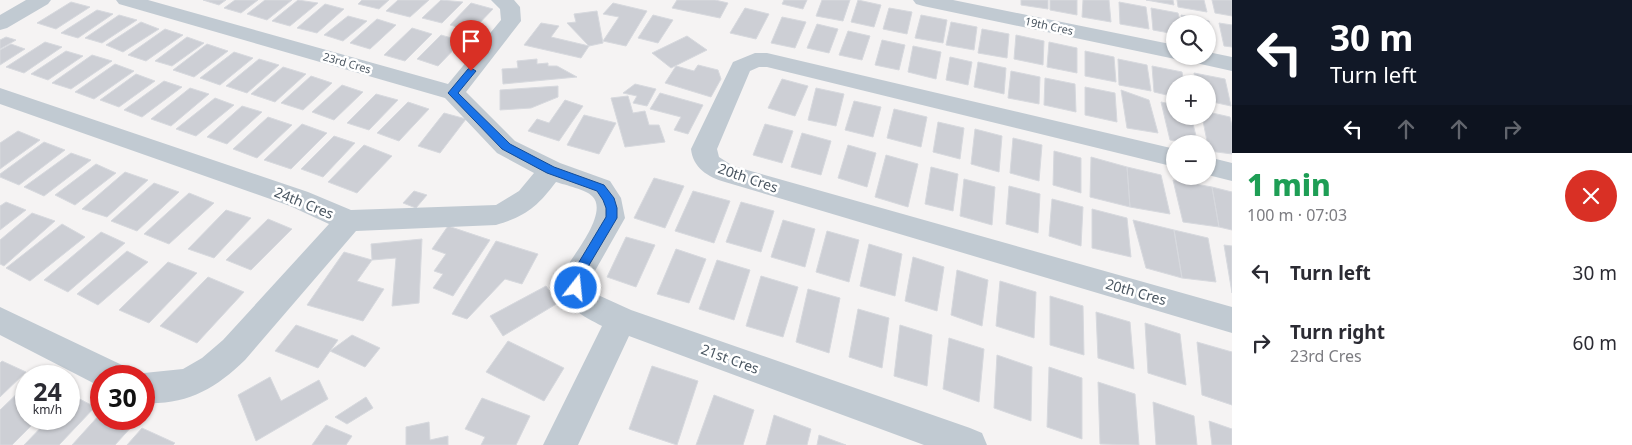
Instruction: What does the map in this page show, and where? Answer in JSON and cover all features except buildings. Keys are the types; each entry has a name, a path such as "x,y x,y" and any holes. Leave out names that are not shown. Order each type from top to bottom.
{"street":[{"path":"0,24 41,0"},
{"name":"23rd Cres","path":"126,0 453,93"},
{"path":"453,93 511,21 510,7 501,0"},
{"name":"19th Cres","path":"923,0 1166,50"},
{"name":"20th Cres","path":"1166,156 767,60 755,60 741,67 704,149 704,156 712,166 725,173 1232,320"},
{"path":"1216,61 1232,64"},
{"name":"21st Cres","path":"453,93 506,146 550,170 601,188 608,198 612,208 611,218 576,277 576,288 580,297 587,304 621,320 970,445"},
{"name":"24th Cres","path":"0,96 299,199 348,221 216,368 192,382 167,389 155,388"},
{"path":"1216,168 1232,172"},
{"path":"348,221 496,215 512,211 525,203 550,170"},
{"path":"0,320 90,365"},
{"path":"560,445 621,320"}],"route":[{"path":"471,71 453,93 506,146 550,170 601,188 608,198 612,208 611,218 576,277 576,288"}]}
